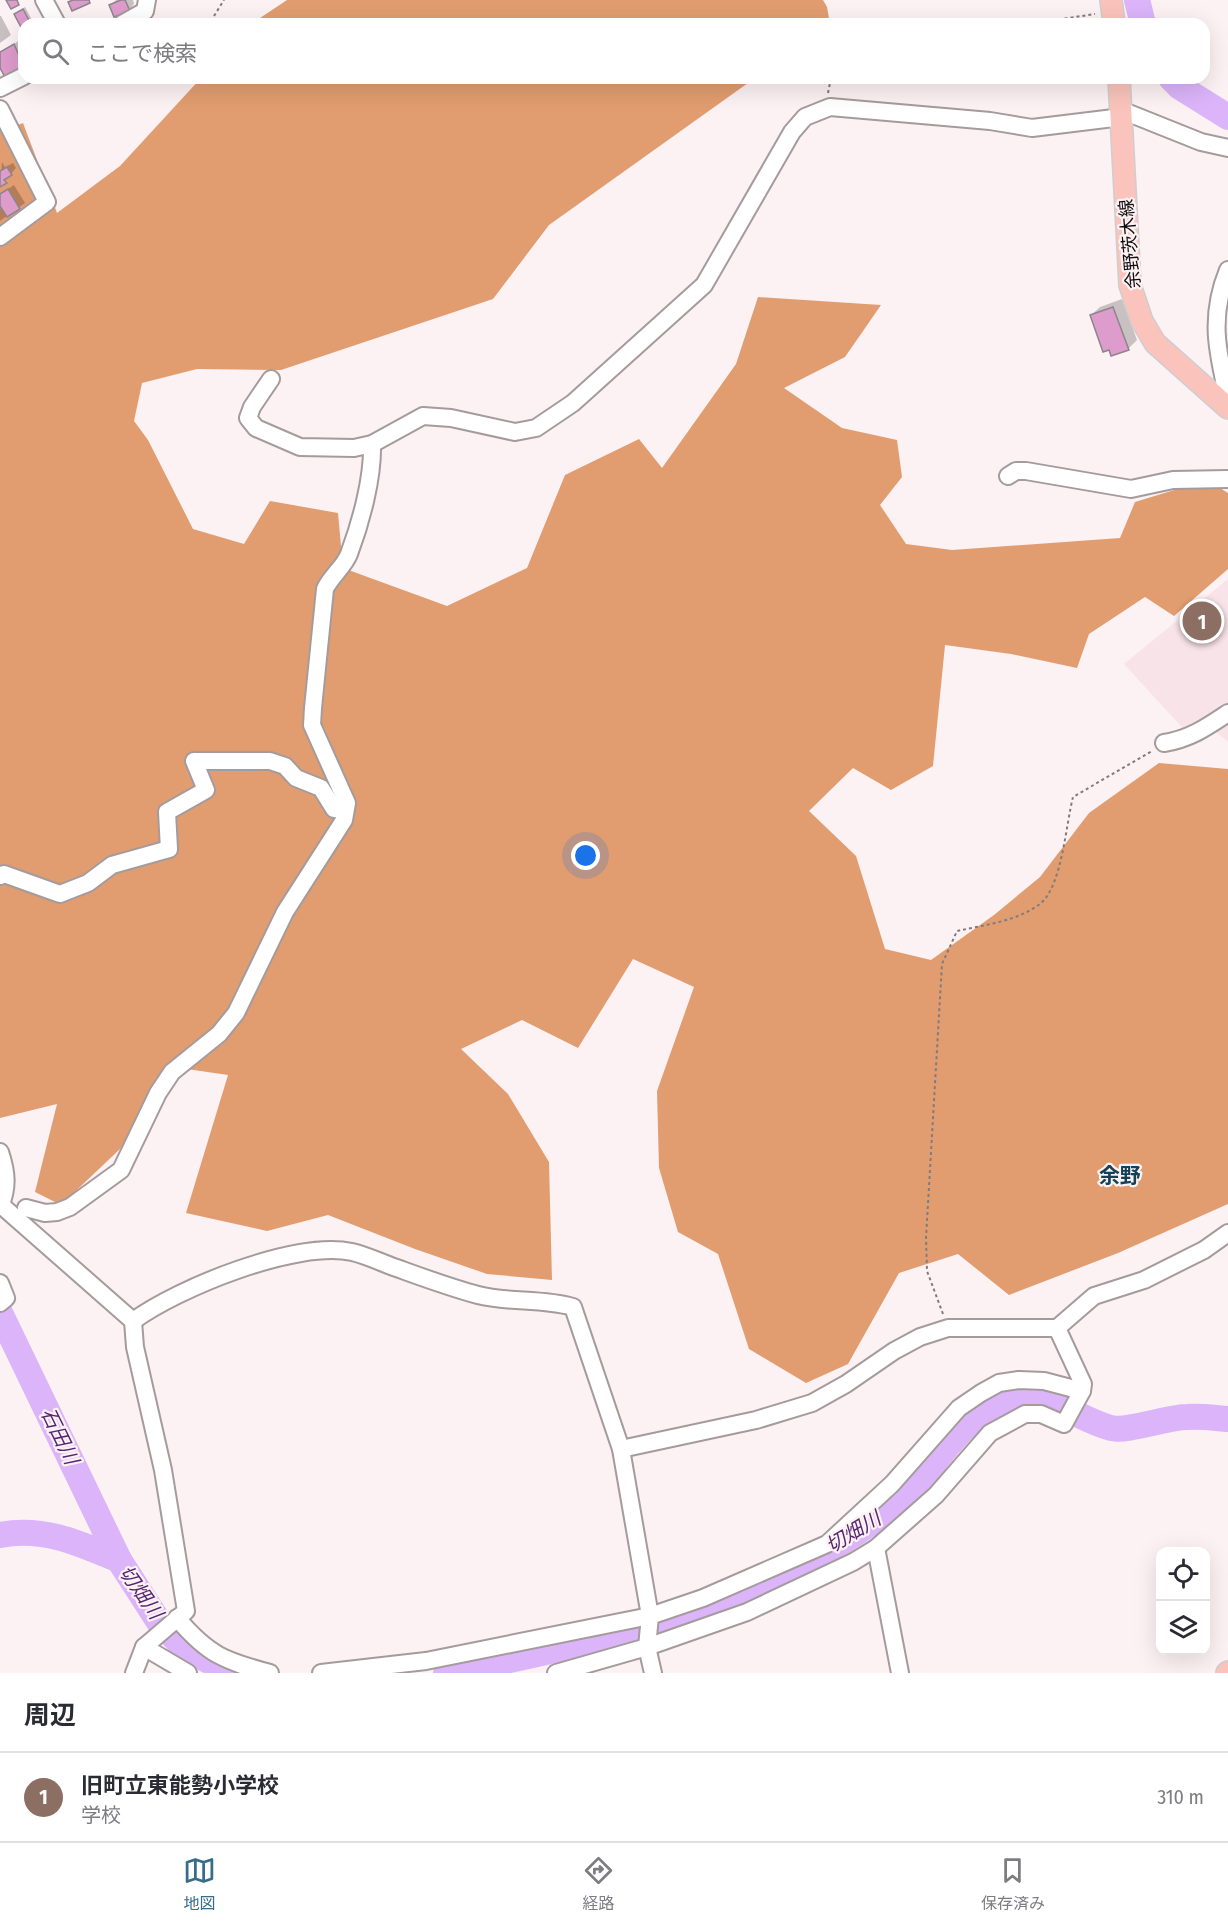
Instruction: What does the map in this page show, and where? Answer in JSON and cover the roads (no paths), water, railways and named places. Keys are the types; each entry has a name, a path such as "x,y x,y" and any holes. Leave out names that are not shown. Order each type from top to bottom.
{"main road":[{"name":"余野茨木線","path":"1119,84 1130,285 1142,321 1155,343 1228,408"}],"street":[{"path":"45,0 54,18"},
{"path":"133,18 145,11 147,0"},
{"path":"0,88 18,79"},
{"path":"271,379 252,407 248,418 256,428 300,447 354,448 372,444 423,416 451,418 515,432 536,429 573,403 704,285 780,151 805,117 830,107 990,121 1032,128 1121,113 1228,148"},
{"path":"0,109 47,202 0,237"},
{"path":"1228,270 1219,291 1215,316 1218,352 1228,398"},
{"path":"26,1208 45,1213 57,1212 70,1207 121,1170 158,1093 171,1072 219,1034 236,1013 285,912 344,820 347,802 312,725 313,708 325,589 330,578 348,556 373,469 372,444"},
{"path":"1008,476 1016,471 1026,471 1131,489 1173,480 1228,479"},
{"path":"1164,743 1182,740 1199,733 1228,713"},
{"path":"0,876 4,874 16,877 60,894 88,883 112,866 169,849 167,812 206,790 194,762 270,761 285,766 296,778 321,788 334,809 345,811"},
{"path":"0,1152 8,1189 0,1206 133,1321 135,1347 163,1470 186,1611 144,1647 134,1673"},
{"path":"621,1449 756,1420 812,1403 846,1384 894,1351 920,1337 948,1328 1057,1328 1094,1296 1144,1280 1204,1250 1228,1233"},
{"path":"133,1321 155,1305 216,1279 289,1255 323,1249 353,1252 479,1295 514,1302 558,1303 573,1307 596,1383 621,1449 650,1617 647,1647 653,1673"},
{"path":"0,1283 6,1298 0,1303"},
{"path":"556,1673 647,1647 747,1612 853,1562 876,1548 936,1496 990,1433 1025,1414 1041,1414 1064,1424 1082,1391 1083,1384 1057,1328"},
{"path":"321,1673 426,1661 650,1617 703,1598 827,1544 892,1484 960,1408 999,1383 1044,1381 1082,1391"},
{"path":"876,1548 900,1673"},
{"path":"177,1618 197,1642 228,1662 270,1673"},
{"path":"144,1647 188,1673"}],"waterway":[{"path":"1137,0 1142,18"},
{"path":"1177,84 1228,117"},
{"name":"石田川","path":"0,1313 119,1560 159,1622 186,1649 232,1673"},
{"name":"切畑川","path":"446,1673 552,1651 658,1622 711,1605 810,1561 856,1533 900,1501 969,1424 982,1413 1013,1399 1039,1399 1099,1424 1118,1429 1179,1418 1228,1419"},
{"name":"切畑川","path":"0,1535 16,1533 47,1535 76,1543 119,1560"}],"place":[{"name":"旧町立東能勢小学校","path":"1202,621"}],"district":[{"name":"余野","path":"1120,1176"}]}
